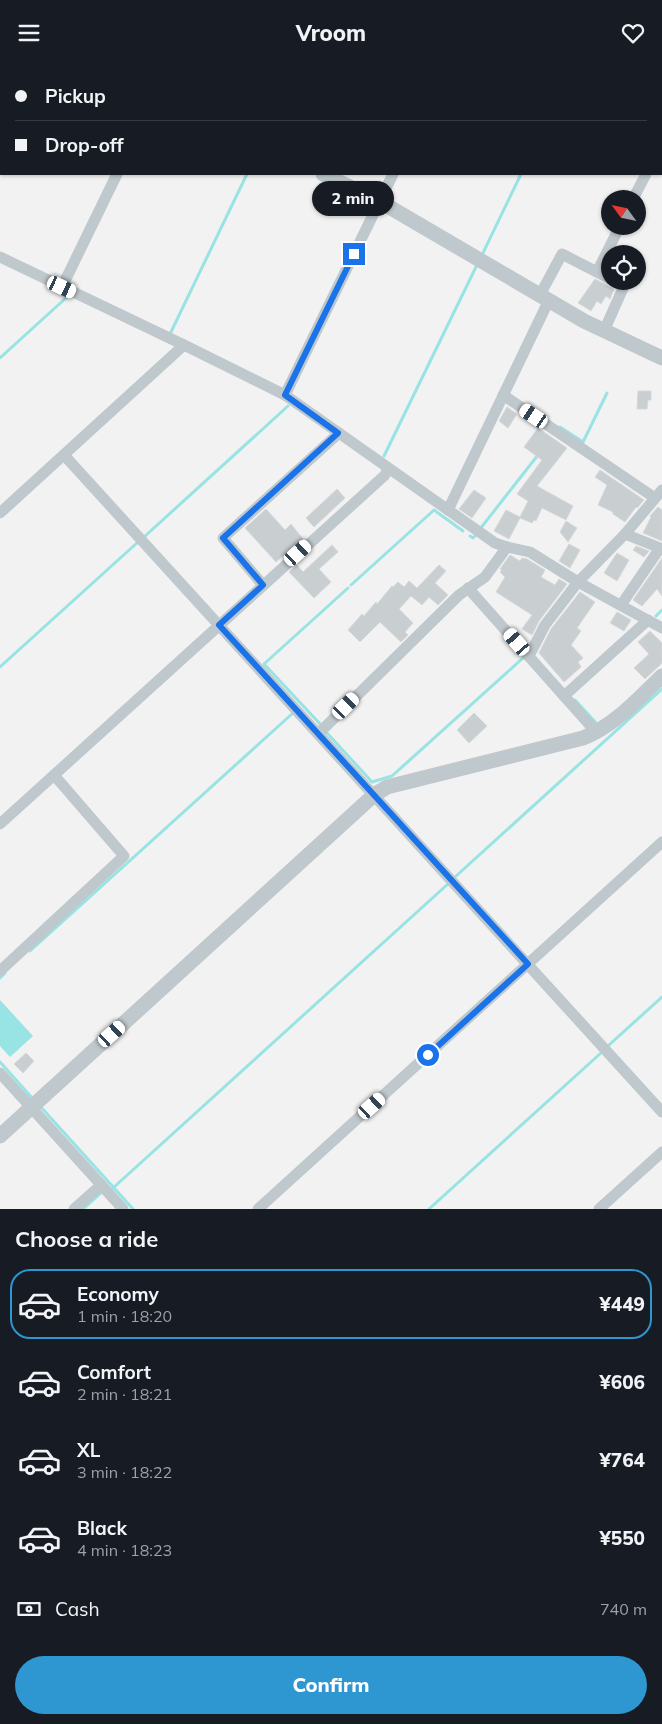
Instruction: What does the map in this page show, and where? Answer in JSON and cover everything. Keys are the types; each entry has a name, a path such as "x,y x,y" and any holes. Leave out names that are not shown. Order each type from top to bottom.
{"street":[{"path":"62,287 117,175"},
{"path":"324,175 379,201 604,331 662,358"},
{"path":"285,395 392,175"},
{"path":"638,190 645,175"},
{"path":"597,272 616,235"},
{"path":"448,510 503,395 562,253 601,274"},
{"path":"0,257 285,395 495,543 530,552 662,628"},
{"path":"604,331 622,290"},
{"path":"0,513 184,345"},
{"path":"503,395 659,494 625,533 578,581 545,625 529,656"},
{"path":"263,585 223,538 338,433"},
{"path":"64,455 662,1112"},
{"path":"0,824 384,476 388,469"},
{"path":"620,605 660,548 625,533"},
{"path":"318,734 458,595 485,577 507,547"},
{"path":"468,588 597,733"},
{"path":"564,696 648,620"},
{"path":"0,1136 374,795 387,787 597,733 610,724 662,676"},
{"path":"0,971 124,856 54,775"},
{"path":"258,1209 662,842"},
{"path":"0,1073 34,1105 123,1209"},
{"path":"599,1209 662,1151"},
{"path":"74,1209 104,1188"}],"water":[{"path":"0,1000 33,1036 10,1057 0,1046"}],"building":[{"path":"595,279 601,282 601,290 614,290 610,299 606,296 601,304 597,301 591,311 578,303"},
{"path":"638,391 651,391 651,400 648,400 647,409 637,409"},
{"path":"507,407 517,414 508,428 499,421"},
{"path":"538,428 567,448 537,486 573,506 566,520 542,508 536,521 534,520 532,523 520,518 509,539 494,531 506,510 520,517 528,501 517,494 542,460 524,447"},
{"path":"600,470 644,500 625,522 613,514 613,512 598,505 607,485 595,477"},
{"path":"337,489 345,498 314,527 306,518"},
{"path":"474,490 486,498 472,518 459,509"},
{"path":"658,507 662,510 662,541 643,533 650,516"},
{"path":"266,509 285,530 291,524 303,539 276,562 245,528"},
{"path":"566,521 577,528 568,542 560,532"},
{"path":"569,544 580,550 570,568 559,561"},
{"path":"332,545 338,552 319,569 331,582 314,598 289,572 297,565 303,572"},
{"path":"636,546 649,551 644,557 633,550"},
{"path":"617,553 629,560 617,581 604,573"},
{"path":"510,555 520,561 522,558 527,559 545,570 541,577 555,585 559,579 567,584 539,621 532,635 522,629 532,615 496,592 505,577 500,572 502,570 500,569"},
{"path":"662,558 662,596 657,589 642,606 633,600"},
{"path":"439,565 446,571 435,583 448,595 438,605 429,597 422,605 411,596 399,609 413,623 405,632 408,635 401,642 380,622 360,642 348,630 362,614 364,616 376,602 377,604 392,586 398,582 404,587 409,581 417,588"},
{"path":"580,592 595,602 577,628 581,631 571,645 583,658 578,662 581,667 564,682 539,653 551,629"},
{"path":"617,612 631,620 624,631 610,623"},
{"path":"650,631 662,643 662,663 645,679 634,668 649,654 638,642"},
{"path":"474,713 487,726 469,743 457,730"},
{"path":"26,1053 34,1061 23,1073 14,1064"}],"waterway":[{"path":"171,332 247,175"},
{"path":"482,255 521,175"},
{"path":"384,456 476,267"},
{"path":"0,358 67,297"},
{"path":"558,429 560,427 583,442 607,393"},
{"path":"144,537 288,406"},
{"path":"480,529 538,455"},
{"path":"351,585 434,510 463,531"},
{"path":"470,536 473,538 475,536"},
{"path":"0,667 138,542"},
{"path":"321,725 264,664 348,588"},
{"path":"656,616 662,610"},
{"path":"327,733 372,782 392,776 523,658"},
{"path":"455,877 662,689"},
{"path":"575,700 597,724"},
{"path":"30,951 293,713"},
{"path":"113,1188 449,883"},
{"path":"0,978 5,973"},
{"path":"609,1045 662,997"},
{"path":"429,1209 602,1052"},
{"path":"0,1062 33,1099"},
{"path":"39,1105 133,1209"},
{"path":"83,1209 103,1191"}],"route":[{"path":"354,254 285,395 338,433 223,538 263,585 219,625 528,964 428,1055"}]}
